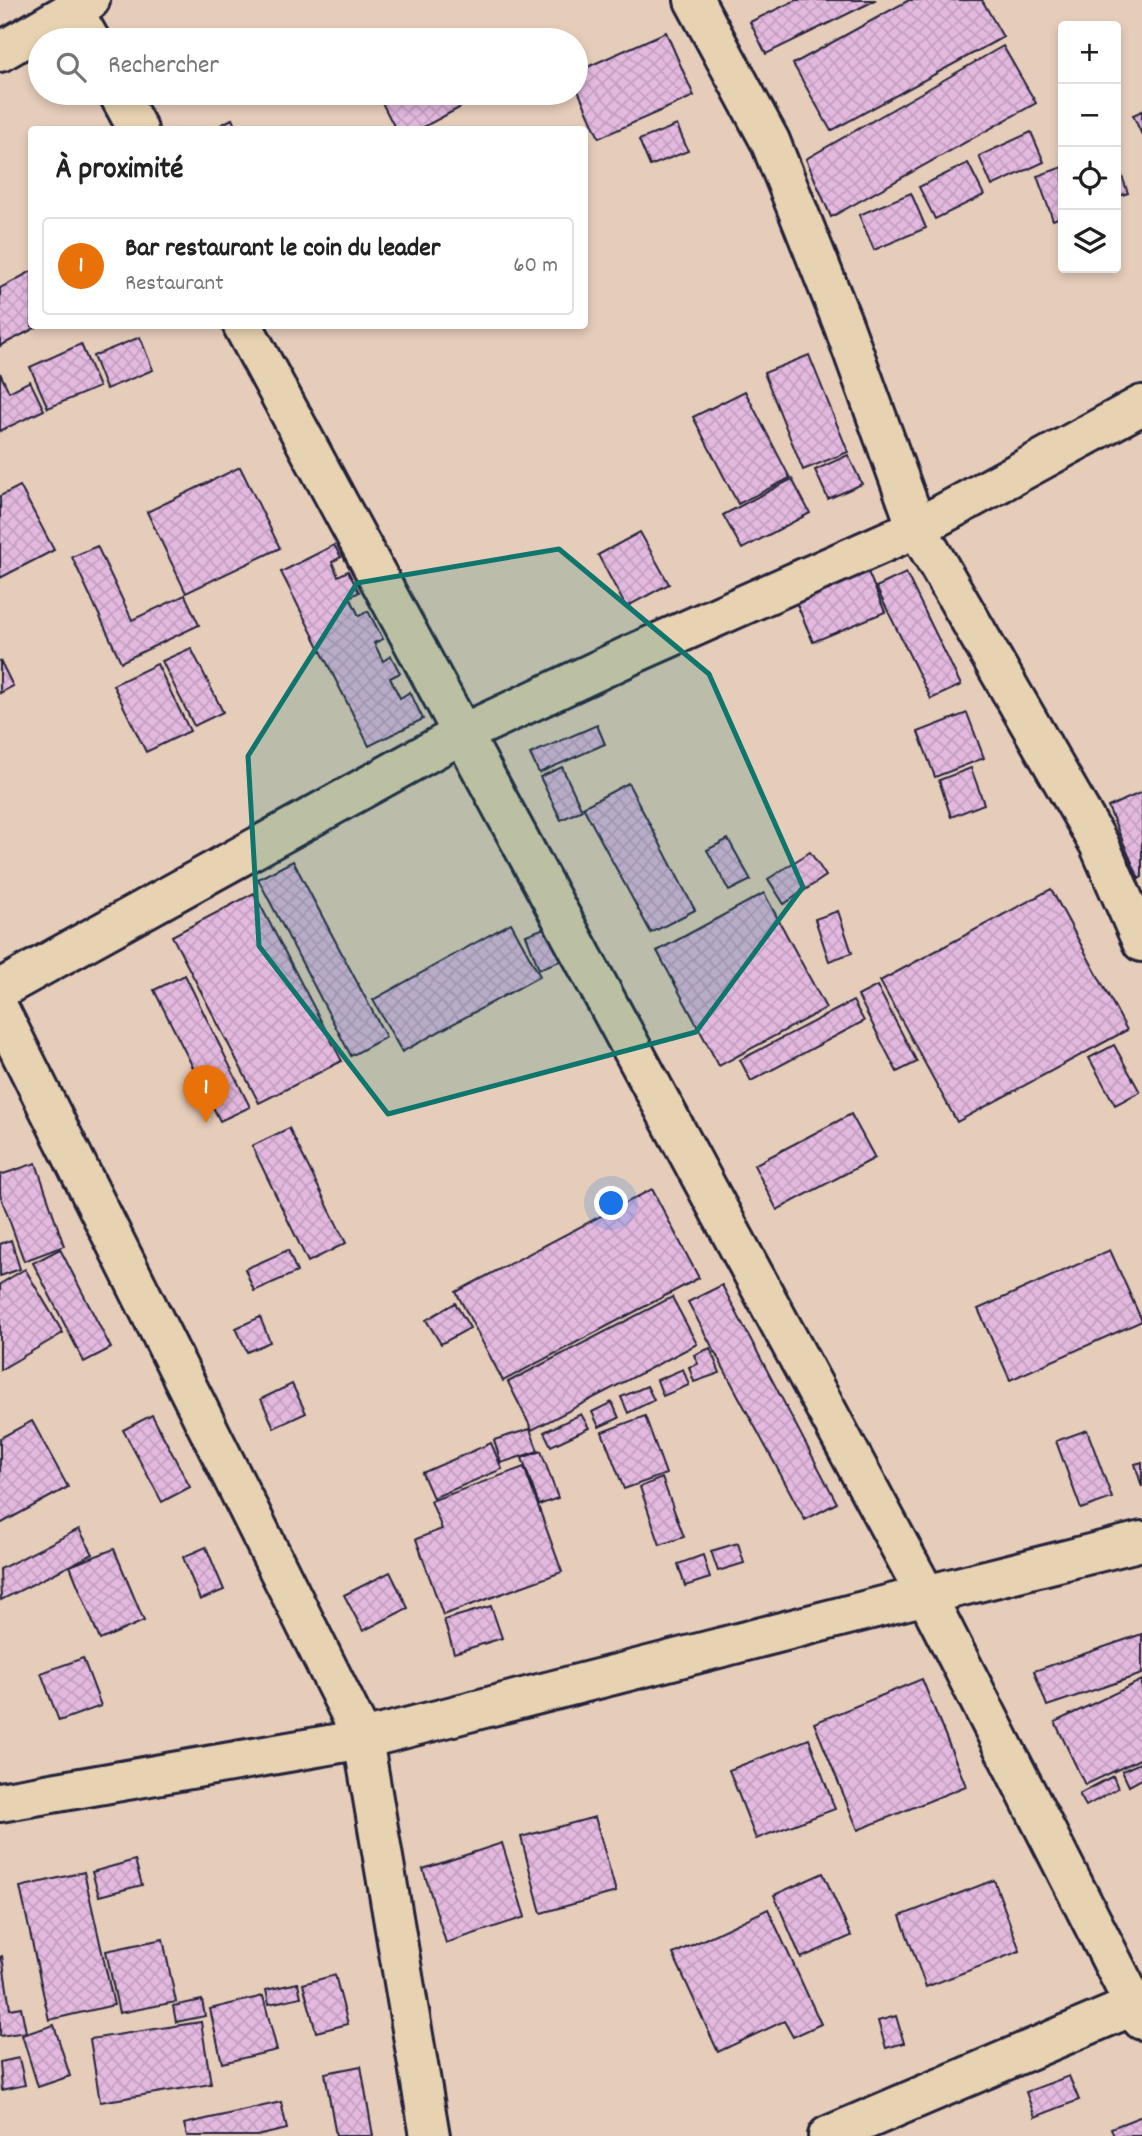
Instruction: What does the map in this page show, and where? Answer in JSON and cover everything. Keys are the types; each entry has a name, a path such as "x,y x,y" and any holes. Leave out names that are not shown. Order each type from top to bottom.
{"street":[{"path":"694,0 770,141 843,324 917,528 1099,844 1142,942"},
{"path":"58,28 84,17"},
{"path":"0,52 28,40"},
{"path":"124,105 136,126"},
{"path":"245,329 926,1595 1140,2009 828,2136"},
{"path":"0,989 462,734 635,653 917,528 1142,405"},
{"path":"0,1011 363,1739 430,2136"},
{"path":"0,1802 363,1739 1142,1541"}],"highlighted area":[{"path":"559,549 709,674 803,887 696,1032 388,1114 259,946 248,756 357,583"}],"building":[{"path":"796,0 876,0 766,54 750,22"},
{"path":"909,0 982,0 1003,37 831,131 793,64"},
{"path":"666,32 694,96 599,138 584,105 588,105 588,67"},
{"path":"1003,46 1036,103 831,217 806,159"},
{"path":"383,105 465,105 425,126 394,126"},
{"path":"1142,111 1142,135 1133,115"},
{"path":"232,119 235,126 219,126"},
{"path":"677,125 688,151 650,166 639,140"},
{"path":"1031,132 1044,162 992,186 979,156"},
{"path":"968,163 984,195 935,219 919,187"},
{"path":"1058,169 1058,218 1053,220 1037,176"},
{"path":"1121,173 1128,193 1121,195"},
{"path":"911,193 926,228 874,250 859,215"},
{"path":"28,273 28,329 33,329 0,346 0,288"},
{"path":"140,337 153,370 106,389 93,356"},
{"path":"81,344 99,387 48,408 30,367"},
{"path":"809,355 848,452 803,470 764,373"},
{"path":"0,373 9,392 30,381 44,410 0,431"},
{"path":"745,391 790,478 738,504 693,417"},
{"path":"848,455 862,484 828,499 815,470"},
{"path":"240,467 280,548 186,593 147,512"},
{"path":"792,479 810,513 742,549 723,515"},
{"path":"20,486 54,550 0,578 0,496"},
{"path":"640,532 669,584 626,607 598,555"},
{"path":"334,545 341,557 332,562 338,576 348,571 359,592 350,597 359,616 368,611 383,639 374,643 383,661 391,656 400,673 390,678 400,698 410,692 423,719 369,746 281,572"},
{"path":"97,546 132,620 185,595 199,625 121,662 72,557"},
{"path":"868,572 885,612 813,642 796,602"},
{"path":"906,573 961,685 931,699 876,587"},
{"path":"191,648 223,712 194,726 162,661"},
{"path":"0,660 13,686 0,693"},
{"path":"157,664 190,731 146,752 113,685"},
{"path":"967,713 984,758 935,777 918,732"},
{"path":"597,725 605,744 539,773 530,754"},
{"path":"562,767 582,810 561,820 540,777"},
{"path":"971,768 984,804 951,817 939,780"},
{"path":"628,783 695,910 651,933 583,807"},
{"path":"1142,792 1142,877 1139,879 1108,807"},
{"path":"728,839 751,880 729,891 707,850"},
{"path":"810,852 826,876 784,904 768,879"},
{"path":"293,861 386,1037 351,1056 258,879"},
{"path":"1051,889 1127,1030 957,1122 880,981"},
{"path":"254,893 342,1061 259,1103 172,936"},
{"path":"764,893 826,1008 719,1066 657,951"},
{"path":"838,911 852,953 829,961 815,919"},
{"path":"511,923 540,976 402,1052 373,1000"},
{"path":"547,927 560,961 539,969 526,935"},
{"path":"185,975 250,1107 220,1121 154,990"},
{"path":"877,986 917,1062 897,1072 858,996"},
{"path":"853,1001 864,1021 751,1081 740,1060"},
{"path":"1114,1045 1140,1092 1115,1105 1089,1058"},
{"path":"851,1114 875,1158 777,1210 754,1165"},
{"path":"289,1128 346,1243 308,1262 252,1146"},
{"path":"36,1163 64,1246 24,1261 0,1194 0,1175"},
{"path":"652,1189 699,1278 503,1381 456,1292"},
{"path":"11,1240 20,1269 0,1276 0,1244"},
{"path":"60,1249 111,1348 84,1362 33,1263"},
{"path":"288,1250 297,1272 254,1291 245,1269"},
{"path":"1110,1250 1142,1321 1010,1380 978,1309"},
{"path":"25,1269 63,1333 0,1370 0,1284"},
{"path":"722,1285 837,1503 805,1520 688,1302"},
{"path":"672,1297 697,1344 532,1430 508,1382"},
{"path":"455,1303 470,1328 441,1344 426,1320"},
{"path":"260,1317 270,1342 247,1352 236,1328"},
{"path":"710,1348 720,1373 694,1382 689,1367 698,1364 694,1355"},
{"path":"683,1369 689,1385 663,1396 657,1380"},
{"path":"292,1384 306,1413 274,1428 261,1399"},
{"path":"647,1386 654,1400 628,1413 621,1397"},
{"path":"612,1402 619,1418 599,1427 592,1412"},
{"path":"581,1414 589,1428 551,1446 544,1432"},
{"path":"152,1415 190,1487 162,1502 123,1430"},
{"path":"645,1416 666,1474 624,1489 602,1432"},
{"path":"32,1421 68,1487 0,1524 0,1438"},
{"path":"530,1429 538,1451 501,1463 494,1440"},
{"path":"1087,1430 1112,1498 1081,1509 1056,1441"},
{"path":"491,1443 502,1469 433,1498 422,1473"},
{"path":"541,1451 558,1498 539,1505 522,1458"},
{"path":"1142,1462 1142,1487 1135,1464"},
{"path":"524,1467 562,1572 443,1615 416,1539 442,1529 431,1501"},
{"path":"662,1478 684,1537 660,1545 640,1487"},
{"path":"79,1529 93,1554 1,1600 0,1569"},
{"path":"738,1543 744,1563 718,1571 711,1551"},
{"path":"206,1547 224,1590 200,1600 183,1557"},
{"path":"114,1549 144,1621 100,1640 70,1566"},
{"path":"703,1555 710,1578 685,1586 678,1564"},
{"path":"390,1572 408,1608 363,1631 344,1595"},
{"path":"491,1606 502,1638 454,1653 444,1620"},
{"path":"1142,1634 1142,1674 1047,1706 1034,1671"},
{"path":"83,1658 101,1706 59,1721 41,1673"},
{"path":"922,1679 966,1786 858,1830 814,1723"},
{"path":"1142,1680 1142,1758 1085,1785 1055,1722"},
{"path":"809,1739 835,1809 756,1839 729,1770"},
{"path":"1140,1763 1142,1779 1129,1786 1122,1771"},
{"path":"1113,1776 1118,1788 1086,1806 1079,1794"},
{"path":"595,1817 616,1892 541,1913 521,1837"},
{"path":"502,1843 525,1917 446,1943 423,1869"},
{"path":"135,1860 142,1885 99,1896 92,1872"},
{"path":"84,1872 114,2005 49,2020 20,1887"},
{"path":"823,1873 851,1936 801,1958 774,1895"},
{"path":"994,1880 1020,1951 926,1987 900,1916"},
{"path":"768,1909 821,2024 793,2037 784,2021 718,2052 673,1954"},
{"path":"163,1939 176,2002 119,2013 106,1951"},
{"path":"2,1956 10,2009 21,2007 26,2032 0,2036 0,1957"},
{"path":"335,1975 348,2024 316,2032 303,1984"},
{"path":"298,1983 301,1997 269,2004 266,1990"},
{"path":"263,1996 277,2050 222,2063 210,2009"},
{"path":"202,2000 205,2016 176,2022 173,2006"},
{"path":"896,2016 904,2043 886,2048 878,2021"},
{"path":"201,2022 211,2084 100,2102 90,2039"},
{"path":"54,2025 70,2076 38,2087 22,2035"},
{"path":"19,2058 25,2085 2,2090 0,2062"},
{"path":"361,2066 373,2136 336,2136 325,2073"},
{"path":"1069,2076 1079,2100 1035,2117 1026,2092"},
{"path":"281,2102 287,2129 257,2136 187,2136 184,2124"},
{"path":"1142,2116 1142,2136 1114,2136 1111,2128"}],"place":[{"name":"Bar restaurant le coin du leader","path":"206,1123"}]}
